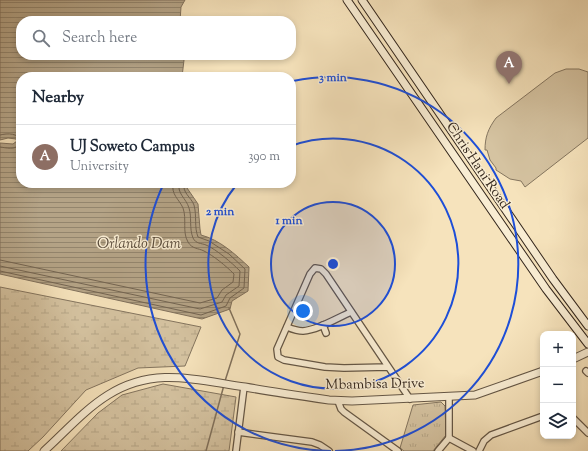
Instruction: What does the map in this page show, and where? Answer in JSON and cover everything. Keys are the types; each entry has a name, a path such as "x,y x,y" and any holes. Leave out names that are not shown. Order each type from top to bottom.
{"main road":[{"name":"Chris Hani Road","path":"347,0 546,289 588,344"},
{"name":"Chris Hani Road","path":"362,0 588,326"},
{"path":"577,312 588,319"},
{"path":"576,358 588,352"},
{"name":"Mbambisa Drive","path":"44,451 91,408 108,395 120,388 140,381 163,377 188,378 218,382 338,401 410,399 482,394 540,372"}],"street":[{"path":"388,367 325,367 280,359 277,355 277,349 312,271 317,268 323,271 410,399"},
{"path":"287,327 303,331 323,325 351,312"},
{"path":"323,325 326,333"},
{"path":"236,451 244,387"},
{"path":"438,451 448,438 449,397"},
{"path":"338,401 340,409 398,451"},
{"path":"479,451 484,441 491,435 540,417"},
{"path":"576,421 588,433"},
{"path":"238,432 312,442 329,451"},
{"path":"448,438 473,451"}],"green space":[{"path":"566,69 579,69 588,72 588,138 525,187 521,181 510,179 496,170 490,160 487,150 485,150 488,133 496,118 555,73"},
{"path":"0,287 201,327 185,366 138,368 86,390 43,437 28,451 0,451"},
{"path":"163,384 236,397 229,451 61,451 98,413 122,395"},
{"path":"441,402 445,406 446,435 433,451 404,451 400,448 413,405"}],"water":[{"name":"Orlando Dam","path":"0,0 185,0 181,7 180,16 16,16 16,60 184,60 183,72 16,72 16,139 8,138 0,140"},
{"name":"Orlando Dam","path":"16,142 16,188 187,188 198,204 201,235 215,240 233,252 249,267 248,291 232,301 230,309 202,319 0,274 0,143 13,144"}],"waterway":[{"path":"225,381 240,334 229,308"},
{"path":"206,451 224,385"}],"place":[{"name":"UJ Soweto Campus","path":"509,84"}]}
